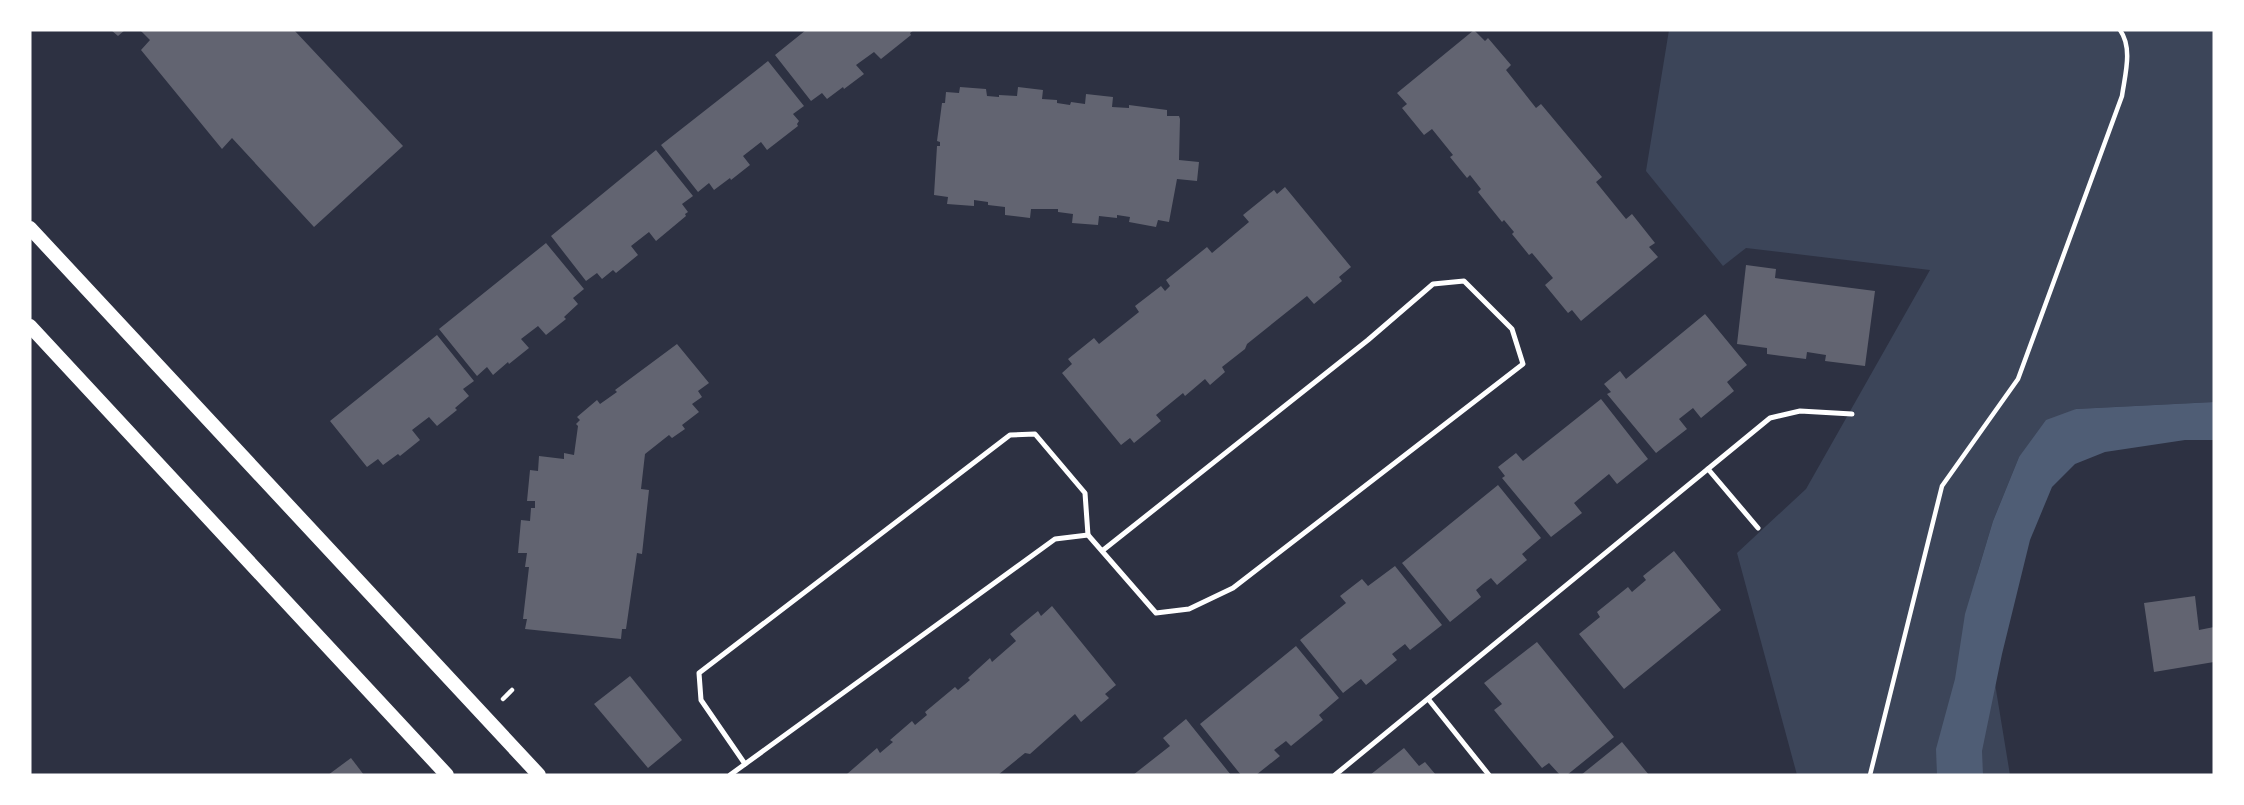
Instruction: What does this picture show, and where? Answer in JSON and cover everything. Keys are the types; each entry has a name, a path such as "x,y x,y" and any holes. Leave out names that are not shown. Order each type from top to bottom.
{"main road":[{"path":"30,228 539,775"},
{"path":"30,326 447,775"}],"lane":[{"path":"746,764 701,700 699,673 1010,435 1035,434 1085,493 1088,535 1156,613 1189,609 1233,588 1523,364 1511,330 1464,281 1433,284 1368,340 1102,551"},
{"path":"1335,775 1770,418 1800,411 1852,414"},
{"path":"1708,469 1758,528"},
{"path":"730,775 1055,539 1088,535"},
{"path":"1429,700 1489,775"}],"path":[{"path":"1870,775 1942,486 2018,379 2122,96 2128,60 2120,30"},
{"path":"503,699 512,690"}],"shaded area":[{"path":"1669,30 2214,30 2214,402 2076,409 2019,457 1993,521 1977,574 2010,775 1797,775 1737,553 1806,489 1930,270 1746,248 1723,266 1646,171"},
{"path":"2214,402 2214,440 2185,440 2105,452 2075,464 2052,487 2030,540 2002,654 1982,751 1983,775 1937,775 1936,749 1955,679 1965,614 1993,521 2019,457 2046,420 2076,409"}],"building":[{"path":"111,30 125,30 118,36"},
{"path":"140,30 294,30 403,146 314,227 232,138 222,149 141,50 150,40"},
{"path":"806,30 914,30 881,59 874,52 856,65 864,74 844,89 843,87 827,99 822,93 811,101 775,55"},
{"path":"1474,30 1485,41 1488,38 1511,65 1506,70 1536,108 1541,104 1602,177 1596,182 1626,219 1632,214 1655,243 1649,247 1658,257 1581,321 1572,310 1568,313 1545,285 1553,278 1532,253 1529,255 1504,220 1502,222 1478,192 1481,189 1470,175 1467,178 1432,129 1424,135 1402,108 1407,104 1397,93"},
{"path":"768,61 804,106 793,114 799,121 798,126 767,150 761,142 743,156 750,165 731,180 730,178 714,190 709,183 698,192 661,145"},
{"path":"960,87 986,89 987,96 999,97 1017,96 1018,87 1043,90 1042,99 1057,100 1057,103 1070,105 1071,102 1085,104 1086,94 1113,97 1112,107 1129,108 1129,105 1167,110 1167,116 1179,116 1180,119 1179,160 1199,162 1197,181 1177,179 1169,222 1158,220 1156,227 1129,222 1130,217 1117,215 1117,218 1099,216 1098,225 1072,223 1073,214 1058,212 1058,209 1031,209 1030,218 1005,215 1005,207 988,205 988,202 974,200 974,206 947,204 948,197 934,195 937,146 940,146 937,141 946,92 959,93"},
{"path":"656,150 693,196 682,204 688,212 686,216 656,241 649,232 631,246 638,255 616,273 613,270 602,279 597,273 586,281 551,236"},
{"path":"1285,187 1351,267 1339,277 1342,281 1314,304 1307,296 1247,344 1245,349 1222,367 1225,372 1210,385 1205,379 1185,396 1183,393 1156,415 1161,421 1134,443 1130,438 1121,445 1062,373 1072,364 1068,359 1094,338 1099,344 1139,312 1135,306 1161,286 1165,291 1170,286 1166,280 1207,247 1212,253 1249,222 1243,215 1274,190 1277,194"},
{"path":"546,243 584,289 573,298 578,304 564,317 566,319 546,335 538,326 521,339 529,348 509,364 508,362 493,375 487,367 477,376 439,329"},
{"path":"1746,265 1776,269 1775,278 1875,291 1865,366 1825,361 1826,355 1807,352 1806,359 1767,354 1767,348 1737,344"},
{"path":"1705,314 1747,365 1727,382 1734,391 1701,418 1693,408 1679,419 1687,429 1656,453 1607,394 1611,392 1604,384 1620,371 1626,379"},
{"path":"437,335 474,381 463,389 469,396 437,426 429,417 412,430 420,440 400,456 398,454 383,465 378,459 367,467 330,421"},
{"path":"677,344 709,383 698,391 702,397 692,404 699,412 682,425 685,429 672,438 669,435 645,454 641,489 649,490 642,554 637,553 626,629 622,629 621,639 525,629 527,619 523,619 529,567 525,567 527,553 518,553 521,520 530,521 531,508 535,508 535,501 527,501 530,470 538,471 539,456 564,459 564,453 574,455 578,426 576,424 580,420 577,417 597,400 600,404 617,392 615,390"},
{"path":"1601,399 1648,459 1617,484 1609,474 1574,503 1582,513 1551,537 1502,478 1505,476 1498,467 1516,453 1523,461"},
{"path":"1498,485 1541,538 1522,554 1527,560 1497,585 1491,578 1483,584 1476,590 1481,597 1450,622 1402,563"},
{"path":"1674,551 1721,610 1624,689 1579,634 1600,617 1597,612 1628,587 1632,592 1646,580 1643,576"},
{"path":"1395,566 1442,625 1410,650 1405,644 1392,654 1397,660 1366,685 1361,679 1343,693 1300,640 1346,603 1340,596 1362,579 1368,586"},
{"path":"2195,596 2199,630 2214,627 2214,662 2154,672 2144,603"},
{"path":"1052,606 1116,685 1105,694 1109,698 1081,722 1075,714 1030,754 1025,753 998,775 847,774 877,748 880,753 893,742 890,740 912,721 915,725 927,715 925,712 955,687 958,690 990,658 992,662 1016,641 1010,634 1038,611 1041,616"},
{"path":"1537,642 1614,737 1567,775 1560,775 1549,763 1542,768 1494,710 1502,704 1484,683"},
{"path":"1296,646 1339,698 1319,715 1323,720 1291,746 1286,741 1274,750 1280,756 1256,775 1241,775 1200,724"},
{"path":"630,676 682,740 648,768 594,704"},
{"path":"1186,719 1231,775 1133,775 1170,746 1163,738"},
{"path":"1622,742 1649,775 1581,775"},
{"path":"1404,748 1419,766 1425,762 1436,775 1370,775"},
{"path":"351,758 364,775 328,775"}]}
